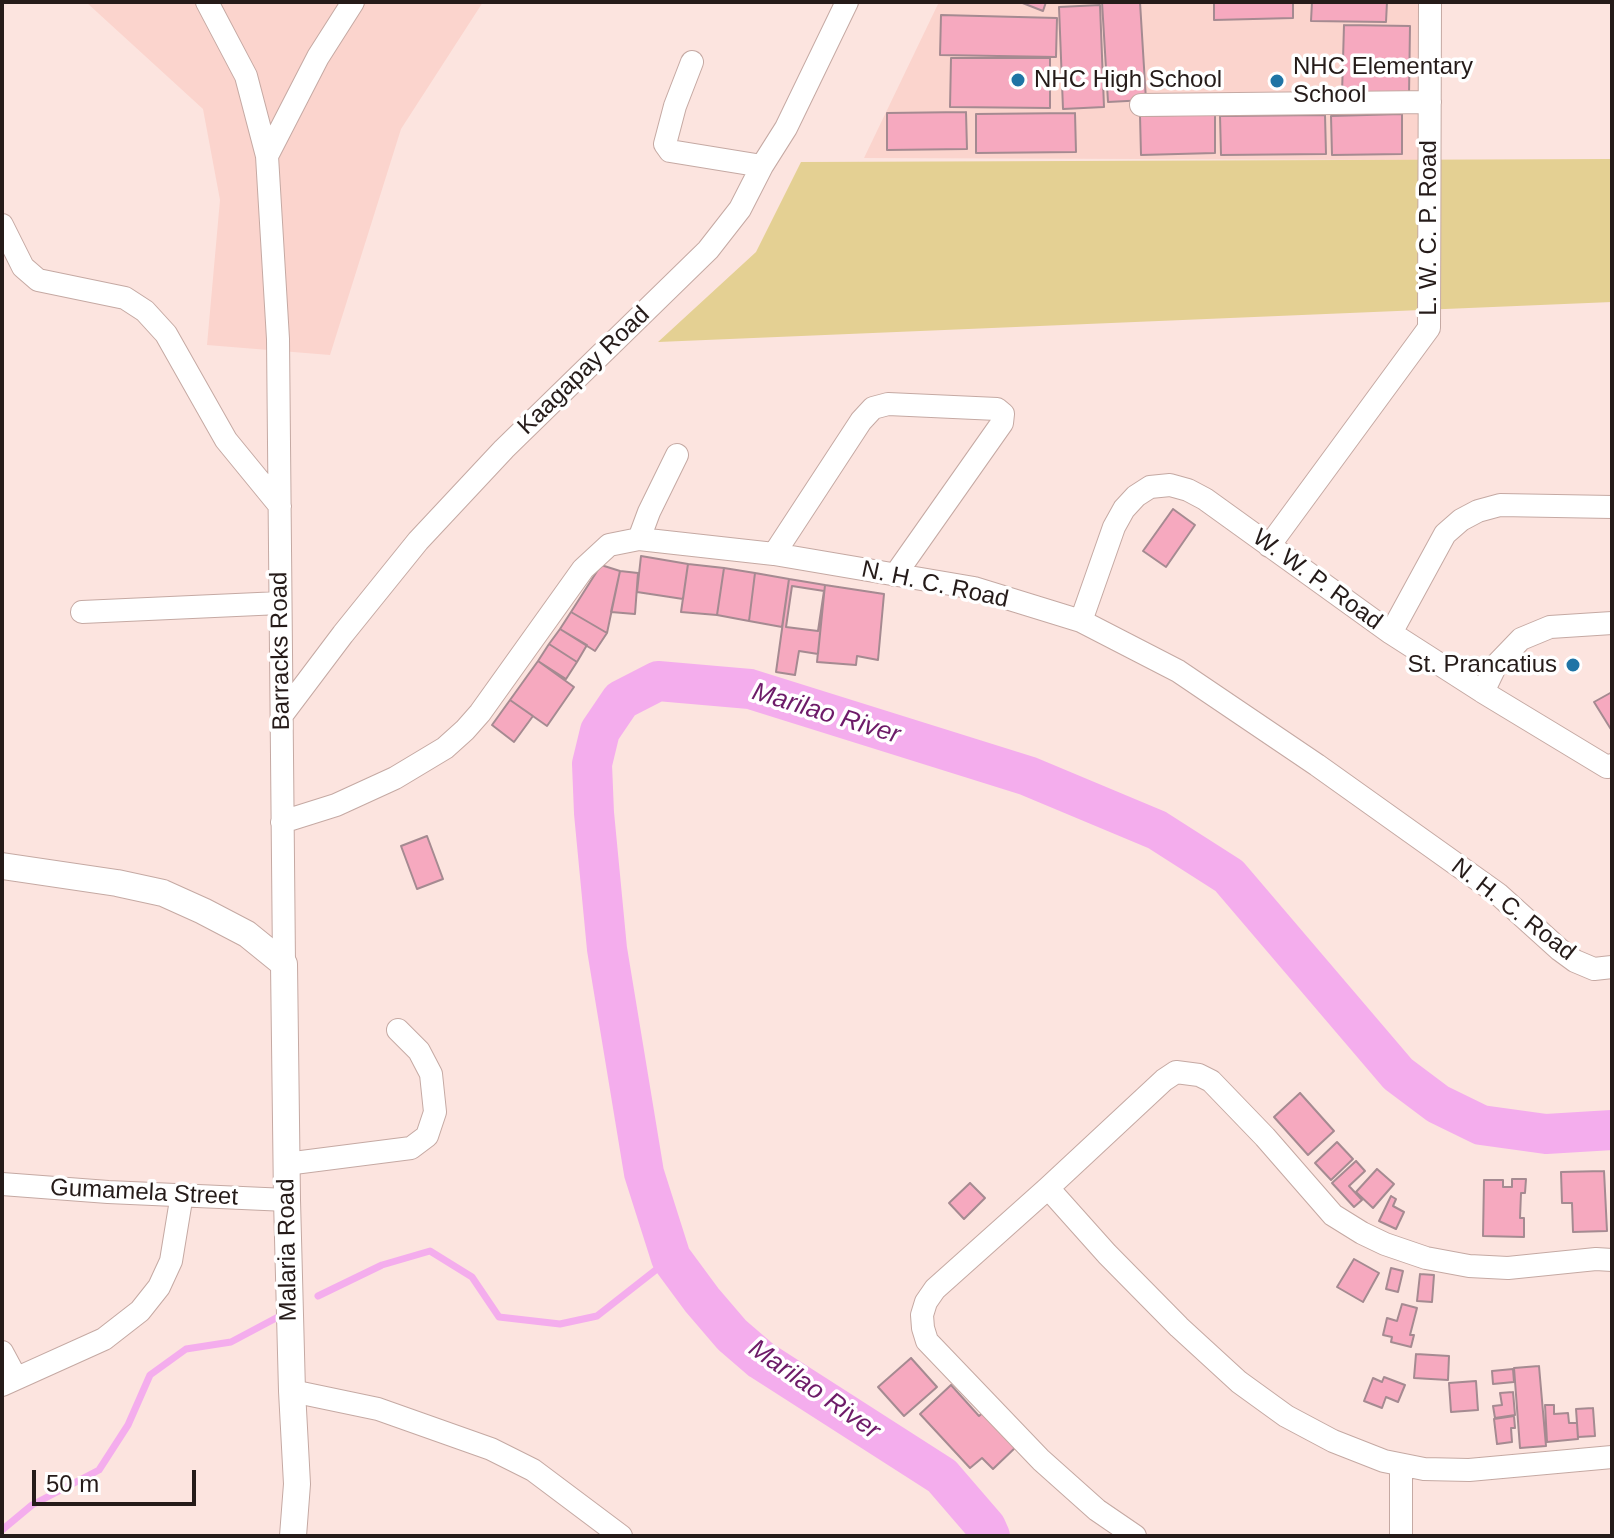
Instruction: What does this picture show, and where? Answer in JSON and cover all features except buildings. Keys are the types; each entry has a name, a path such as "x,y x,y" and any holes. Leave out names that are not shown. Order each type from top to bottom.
{"main road":[{"path":"2,866 163,893 247,934 284,964"},
{"name":"Malaria Road","path":"284,964 286,1164 297,1484 293,1536"}],"street":[{"name":"Barracks Road","path":"209,2 246,76 267,156 278,339 284,964"},
{"path":"267,156 318,57 353,2"},
{"name":"Kaagapay Road","path":"282,715 418,541 504,449 708,250 740,209 786,128 847,2"},
{"name":"L. W. C. P. Road","path":"1269,546 1429,328 1430,2"},
{"path":"692,62 665,144 670,151 762,166"},
{"path":"1141,105 1430,102"},
{"path":"2,225 23,267 38,280 125,298 145,311 166,334 226,440 280,506"},
{"path":"774,554 861,421 873,408 888,404 997,409 1003,414 1002,423 895,575"},
{"path":"639,539 677,455"},
{"name":"W. W. P. Road","path":"1081,621 1114,527 1124,509 1150,487 1170,485 1188,490 1205,499 1391,633 1610,770"},
{"path":"1391,633 1445,534 1461,520 1500,505 1612,507"},
{"name":"N. H. C. Road","path":"282,822 348,800 395,778 445,748 480,713 583,569 609,545 639,539 774,554 974,588 1081,621 1178,671 1498,894 1575,961 1603,968"},
{"path":"82,612 280,603"},
{"path":"1483,692 1496,665 1521,639 1550,627 1612,623"},
{"path":"286,1164 411,1148 427,1136 435,1112 431,1074 419,1051 398,1030"},
{"path":"1135,1536 1097,1510 1041,1460 927,1341 922,1315 935,1289 1176,1072 1199,1075 1211,1081 1333,1215 1385,1244 1426,1258 1469,1266 1508,1268 1612,1260"},
{"name":"Gumamela Street","path":"2,1184 287,1200"},
{"path":"1048,1188 1107,1254 1239,1382 1286,1416 1333,1441 1384,1461 1424,1469 1469,1470 1612,1457"},
{"path":"2,1352 9,1382 104,1339 140,1311 159,1287 171,1261 182,1194"},
{"path":"292,1391 378,1409 491,1449 533,1470 621,1536"},
{"path":"1401,1465 1401,1536"}],"shaded area":[{"path":"86,2 483,2 401,129 330,355 207,345 220,200 203,109"},
{"path":"939,2 1419,2 1420,160 864,158"},
{"path":"1612,159 1612,302 658,342 756,252 801,162"}],"waterway":[{"name":"Marilao River","path":"990,1536 986,1527 942,1476 761,1360 732,1335 671,1258 644,1173 607,949 594,813 592,764 600,731 621,700 658,681 750,689 1028,776 1157,830 1229,876 1398,1074 1438,1104 1481,1125 1546,1134 1612,1130"},
{"path":"318,1296 382,1265 430,1251 472,1277 499,1317 560,1324 597,1316 671,1258"},
{"path":"2,1530 32,1505 99,1470 128,1425 150,1375 186,1349 231,1342 278,1317"}],"place":[{"name":"NHC High School","path":"1018,80"},
{"name":"NHC Elementary School","path":"1277,81"},
{"name":"St. Prancatius","path":"1573,665"}]}
